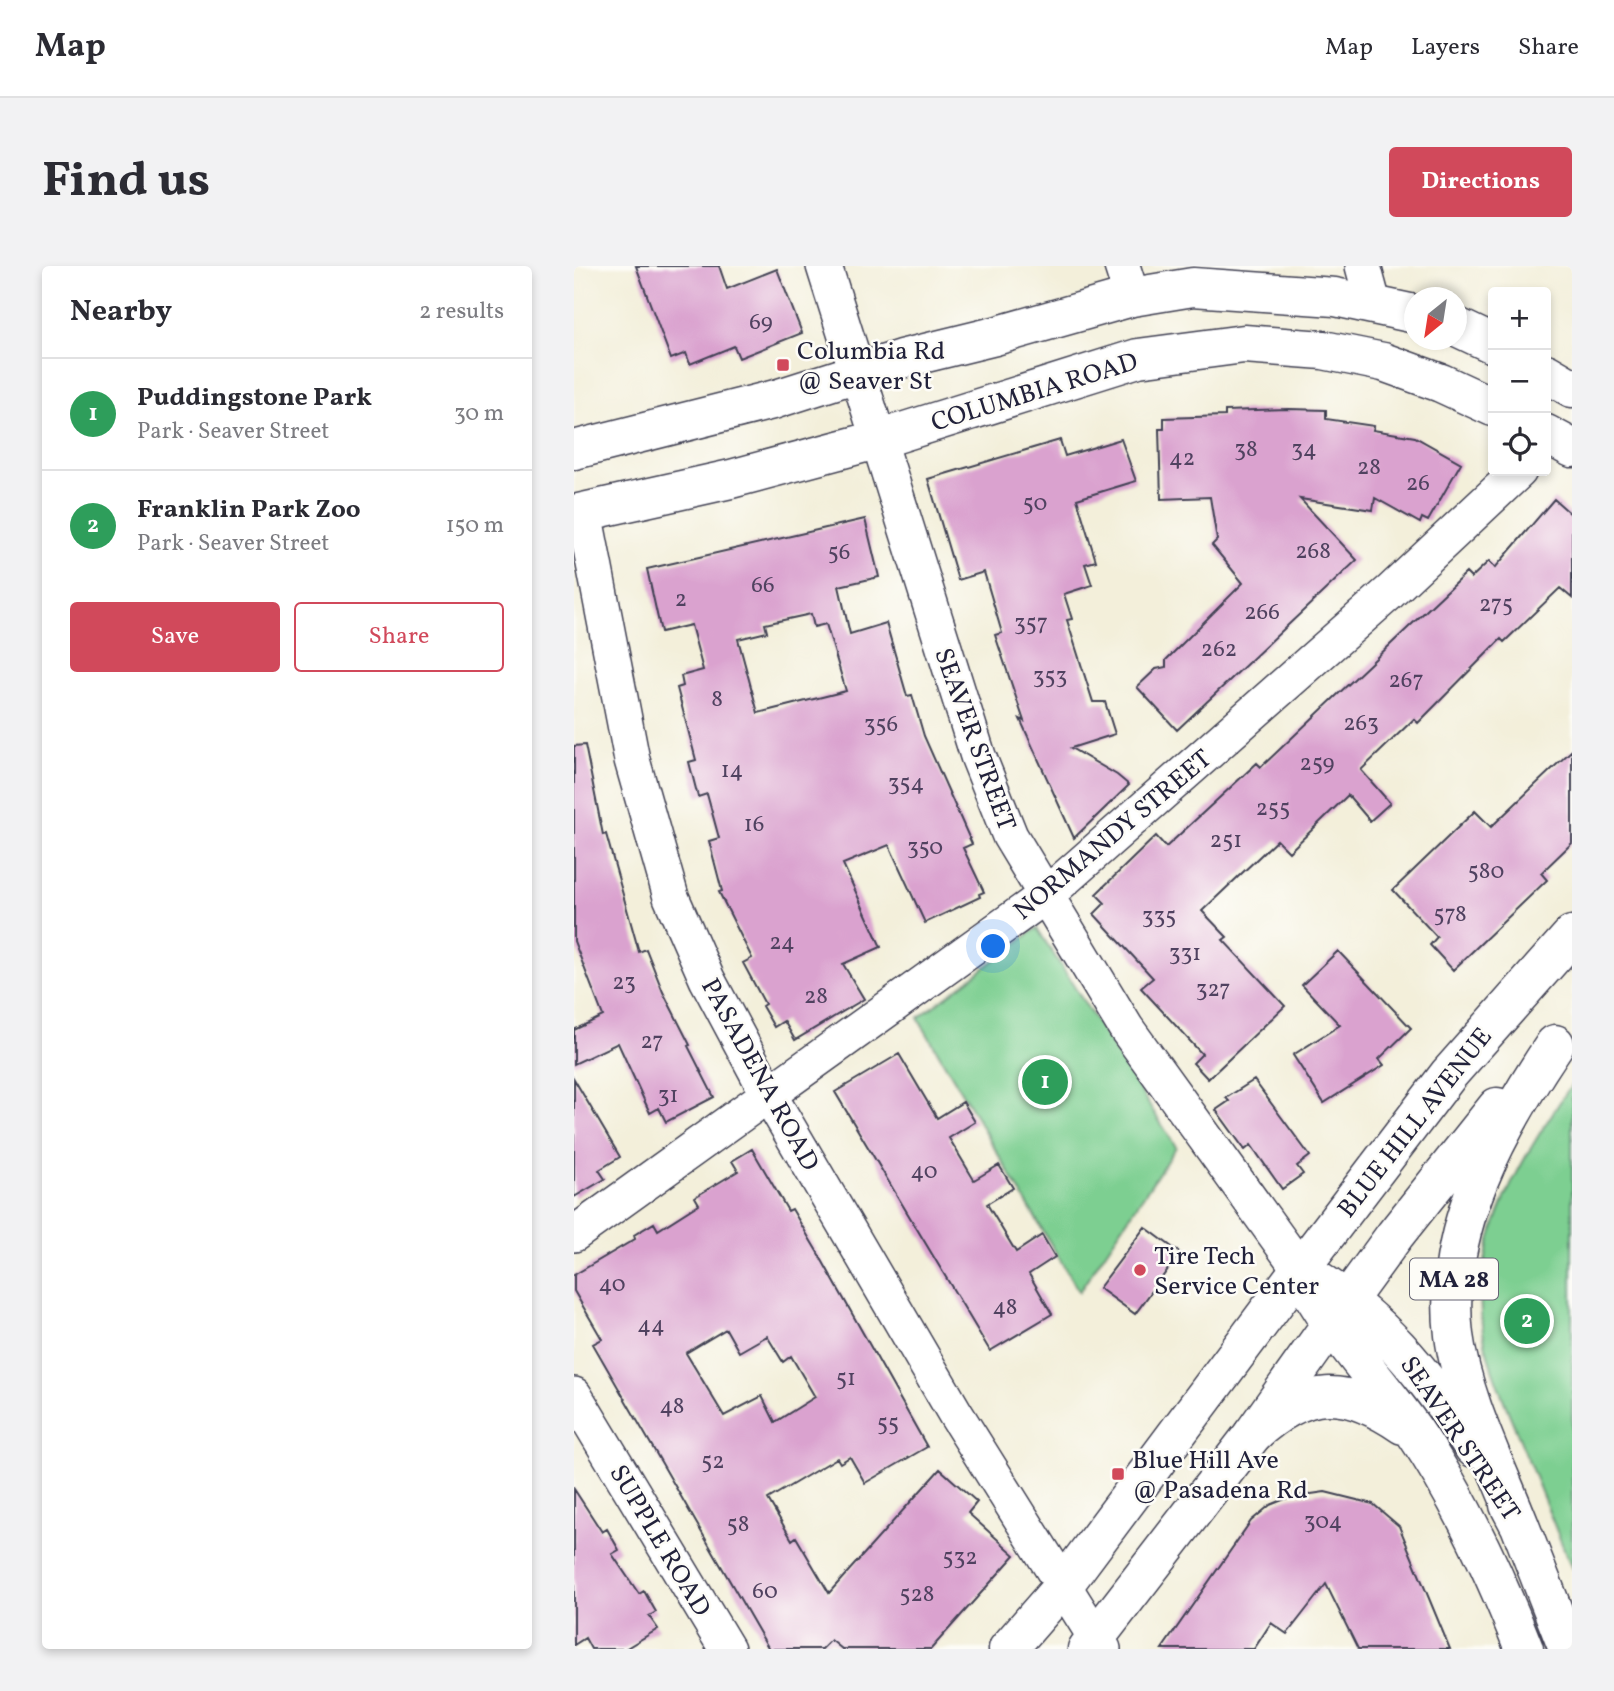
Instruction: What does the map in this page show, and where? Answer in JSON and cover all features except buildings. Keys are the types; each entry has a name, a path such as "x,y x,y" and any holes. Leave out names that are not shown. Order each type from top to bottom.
{"main road":[{"path":"574,450 776,399 1127,281 1298,292 1373,303 1404,311"},
{"path":"1467,332 1488,342"},
{"name":"COLUMBIA ROAD","path":"579,513 731,479 880,439 1138,358 1244,344 1323,351 1383,362 1431,379 1488,405"},
{"path":"1551,376 1572,388"},
{"name":"BLUE HILL AVENUE","path":"1008,1649 1063,1586 1449,1074 1572,935"},
{"name":"BLUE HILL AVENUE","path":"1095,1646 1340,1311 1472,1137 1564,1035"},
{"name":"MA 28","path":"1520,1526 1465,1383 1454,1336 1453,1287 1461,1243 1488,1160 1513,1108 1564,1035"},
{"name":"SEAVER STREET","path":"1300,1269 1340,1311 1464,1514 1524,1649"},
{"name":"SEAVER STREET","path":"1340,1311 1395,1341 1424,1376 1485,1466 1520,1526 1568,1649"},
{"path":"1252,1434 1289,1405 1325,1396 1360,1400 1416,1434"}],"street":[{"name":"SEAVER STREET","path":"824,266 978,756 1010,836 1126,1028 1300,1269"},
{"path":"1363,266 1373,303"},
{"name":"NORMANDY STREET","path":"574,1234 1045,896 1390,592 1514,476"},
{"name":"PASADENA ROAD","path":"579,513 632,760 671,897 708,979 769,1095 955,1413 1063,1586 1095,1646"},
{"name":"SUPPLE ROAD","path":"574,1395 727,1649"}],"green space":[{"path":"1037,928 1176,1147 1079,1292 918,1018"},
{"path":"1572,1084 1572,1569 1492,1368 1483,1331 1481,1292 1491,1235 1512,1182 1540,1132"}],"place":[{"name":"Columbia Rd @ Seaver St","path":"783,365"},
{"name":"Puddingstone Park","path":"1045,1082"},
{"name":"Tire Tech Service Center","path":"1140,1270"},
{"name":"Franklin Park Zoo","path":"1527,1321"},
{"name":"Blue Hill Ave @ Pasadena Rd","path":"1118,1474"}]}
